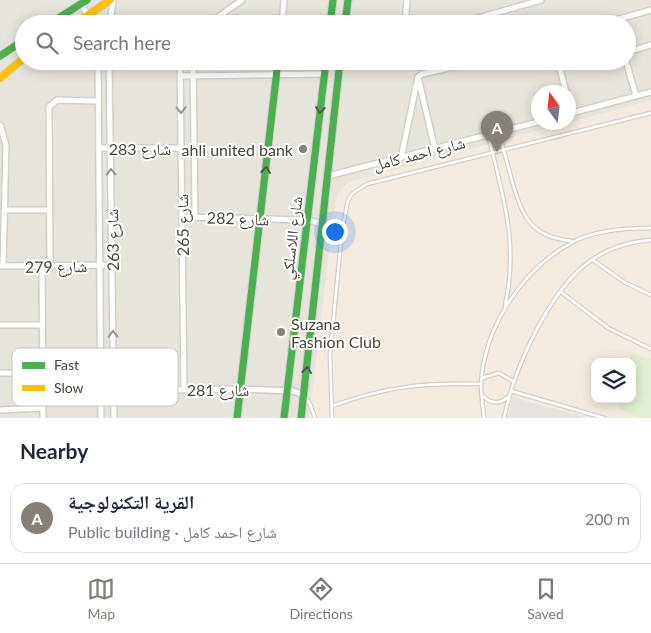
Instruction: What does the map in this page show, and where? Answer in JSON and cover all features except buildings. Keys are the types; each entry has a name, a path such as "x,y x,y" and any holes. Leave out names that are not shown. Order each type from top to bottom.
{"main road":[{"path":"88,15 112,0"},
{"path":"331,15 333,0"},
{"path":"346,15 348,0"},
{"path":"63,15 84,2"},
{"path":"0,56 15,46"},
{"path":"0,78 15,66"},
{"name":"شارع اللاسلكي","path":"237,418 277,70"},
{"name":"شارع اللاسلكي","path":"284,418 325,70"},
{"name":"شارع اللاسلكي","path":"302,418 339,70"}],"street":[{"path":"111,15 112,0"},
{"path":"221,15 242,0"},
{"path":"283,15 284,0"},
{"path":"406,15 407,0"},
{"path":"489,15 541,0"},
{"path":"84,2 88,15"},
{"path":"636,15 651,10"},
{"path":"636,49 651,45"},
{"name":"شارع 263","path":"98,70 101,348"},
{"name":"شارع 263","path":"109,70 113,348"},
{"name":"شارع 265","path":"180,70 184,389"},
{"name":"شارع 265","path":"193,70 195,216"},
{"path":"418,77 445,70"},
{"path":"560,70 564,85"},
{"path":"629,70 636,96"},
{"path":"180,76 277,73 324,74"},
{"path":"418,77 435,149"},
{"path":"401,158 418,77"},
{"path":"576,111 651,92"},
{"path":"50,266 49,107 57,100 98,101"},
{"name":"شارع احمد كامل","path":"328,176 531,124"},
{"path":"1,129 6,145 2,266"},
{"name":"شارع 283","path":"98,148 181,148"},
{"path":"4,210 49,210"},
{"name":"شارع 282","path":"182,216 307,220 324,224"},
{"name":"شارع 279","path":"2,266 112,265"},
{"path":"42,266 42,348"},
{"path":"0,325 42,325"},
{"name":"شارع 281","path":"178,389 287,391 304,395"},
{"path":"0,410 43,408 43,418"}],"lane":[{"path":"332,418 330,354 342,231 348,200 353,193 367,184 651,113"},
{"path":"499,132 520,210 530,224 542,234 556,239 574,241 626,228 651,228"},
{"path":"484,418 481,384 488,351 504,310 509,286 511,241 488,136"},
{"path":"504,418 510,391 540,326 561,292 579,270 593,260 628,244 651,240"},
{"path":"504,310 531,272 574,241"},
{"path":"593,260 624,282 651,296"},
{"path":"561,292 603,325 651,349"},
{"path":"482,378 499,373 514,382"},
{"path":"332,406 400,386 443,383 481,384"},
{"path":"510,391 604,418"},
{"path":"304,395 310,404 315,418"},
{"path":"482,395 495,403 502,402 508,397"},
{"path":"588,418 590,414"}],"shaded area":[{"path":"0,0 651,0 651,418 0,418"},
{"path":"651,100 651,359 632,354 631,358 591,358 591,403 619,403 618,408 639,418 309,418 335,202 339,192 349,182 541,130 576,130 576,120"},
{"path":"513,397 587,418 507,418"}],"green space":[{"path":"632,353 651,359 651,418 639,418 618,408 619,403 636,403 636,358 631,358"}],"traffic: fast":[{"path":"63,15 87,0"},
{"path":"331,15 333,0"},
{"path":"346,15 348,0"},
{"path":"0,56 15,46"},
{"path":"237,418 277,70"},
{"path":"284,418 325,70"},
{"path":"301,418 339,70"}],"traffic: slow":[{"path":"88,15 110,0"},
{"path":"0,78 15,66"}],"place":[{"name":"ahli united bank","path":"303,149"},
{"name":"القرية التكنولوجية","path":"497,152"},
{"name":"Suzana Fashion Club","path":"281,332"}]}
